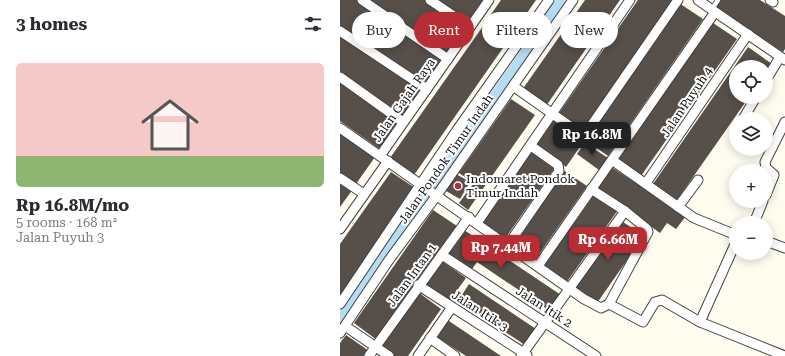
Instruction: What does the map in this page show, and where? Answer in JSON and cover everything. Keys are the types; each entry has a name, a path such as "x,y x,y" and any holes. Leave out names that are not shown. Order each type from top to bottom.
{"street":[{"path":"362,0 448,59"},
{"path":"430,0 448,12"},
{"name":"Jalan Gajah Raya","path":"474,21 489,0"},
{"name":"Jalan Pondok Timur Indah","path":"340,304 549,0"},
{"name":"Jalan Pondok Timur Indah","path":"342,329 435,194 573,0"},
{"path":"477,223 630,0"},
{"path":"513,86 584,136 678,0"},
{"path":"698,0 782,59 773,71"},
{"path":"538,266 714,10"},
{"path":"340,31 427,89"},
{"name":"Jalan Puyuh 4","path":"646,183 748,34"},
{"name":"Jalan Gajah Raya","path":"380,156 456,48"},
{"path":"340,77 403,122"},
{"path":"765,164 765,162 781,139 785,122"},
{"path":"340,128 569,288 601,308 609,304 648,232 647,229 625,211 591,189"},
{"path":"508,245 558,171 558,165 531,146"},
{"path":"612,160 694,218 729,231"},
{"path":"340,228 388,161"},
{"path":"340,178 364,194"},
{"path":"678,207 698,180"},
{"path":"524,355 569,288 625,211"},
{"name":"Jalan Intan 1","path":"368,356 418,285 469,217"},
{"path":"773,244 785,248"},
{"name":"Jalan Itik 2","path":"442,255 596,356"},
{"path":"700,322 729,258"},
{"name":"Jalan Itik 3","path":"418,285 524,355"},
{"path":"609,304 643,322 655,302 662,300 700,322 779,355"},
{"path":"418,356 452,307"},
{"path":"342,329 375,346 389,356"},
{"path":"430,338 455,356"}],"lane":[{"path":"714,10 718,0"}],"building":[{"path":"340,0 358,0 375,12 352,12 352,36 340,28"},
{"path":"368,0 426,0 443,12 414,12 414,32 406,27 406,12 385,12"},
{"path":"434,0 484,0 474,14 474,12 451,12"},
{"path":"501,0 536,0 528,12 493,12"},
{"path":"585,0 620,0 612,12 577,12"},
{"path":"638,0 674,0 583,130 559,113 604,48 618,48 618,29"},
{"path":"720,0 760,0 785,16 785,49 783,52 715,7"},
{"path":"679,3 703,19 608,156 584,139"},
{"path":"713,23 737,39 641,176 617,159"},
{"path":"482,28 482,48 503,48 414,175 390,158 468,48 474,48 474,39"},
{"path":"406,33 414,39 414,48 428,48 445,60 426,87 369,48 406,48"},
{"path":"340,34 352,42 352,48 360,48 423,91 403,118 340,74"},
{"path":"560,36 560,48 586,48 546,106 522,90"},
{"path":"748,47 766,60 739,60"},
{"path":"436,48 449,48 445,54"},
{"path":"729,74 729,104 744,104 739,112 729,112 729,126 677,200 653,184"},
{"path":"340,81 400,123 381,150 340,121"},
{"path":"511,99 535,115 468,210 459,203 474,183 459,173"},
{"path":"553,119 584,141 566,167 535,145"},
{"path":"340,132 375,157 356,184 340,173"},
{"path":"585,143 608,158 599,170 577,154"},
{"path":"532,150 556,166 504,240 480,224"},
{"path":"610,166 686,216 676,229 667,223 660,233 595,186"},
{"path":"563,170 587,186 535,260 511,244"},
{"path":"391,172 415,188 340,295 340,244"},
{"name":"Indomaret Pondok Timur Indah","path":"456,174 470,182 460,199 446,191"},
{"path":"340,180 353,189 340,207"},
{"path":"595,193 618,210 566,283 543,267"},
{"path":"433,210 457,226 377,340 354,323"},
{"path":"620,220 644,236 597,303 573,286"},
{"path":"464,230 561,295 550,311 477,262 470,272 446,255"},
{"path":"442,261 466,278 450,300 426,284"},
{"path":"469,284 536,329 525,345 458,301"},
{"path":"418,292 441,309 408,356 393,356 379,346"},
{"path":"446,319 501,356 466,356 435,336"},
{"path":"346,335 369,351 366,356 340,356 340,343"}],"waterway":[{"path":"340,318 561,0"}],"place":[{"name":"Indomaret Pondok Timur Indah","path":"458,186"}]}
